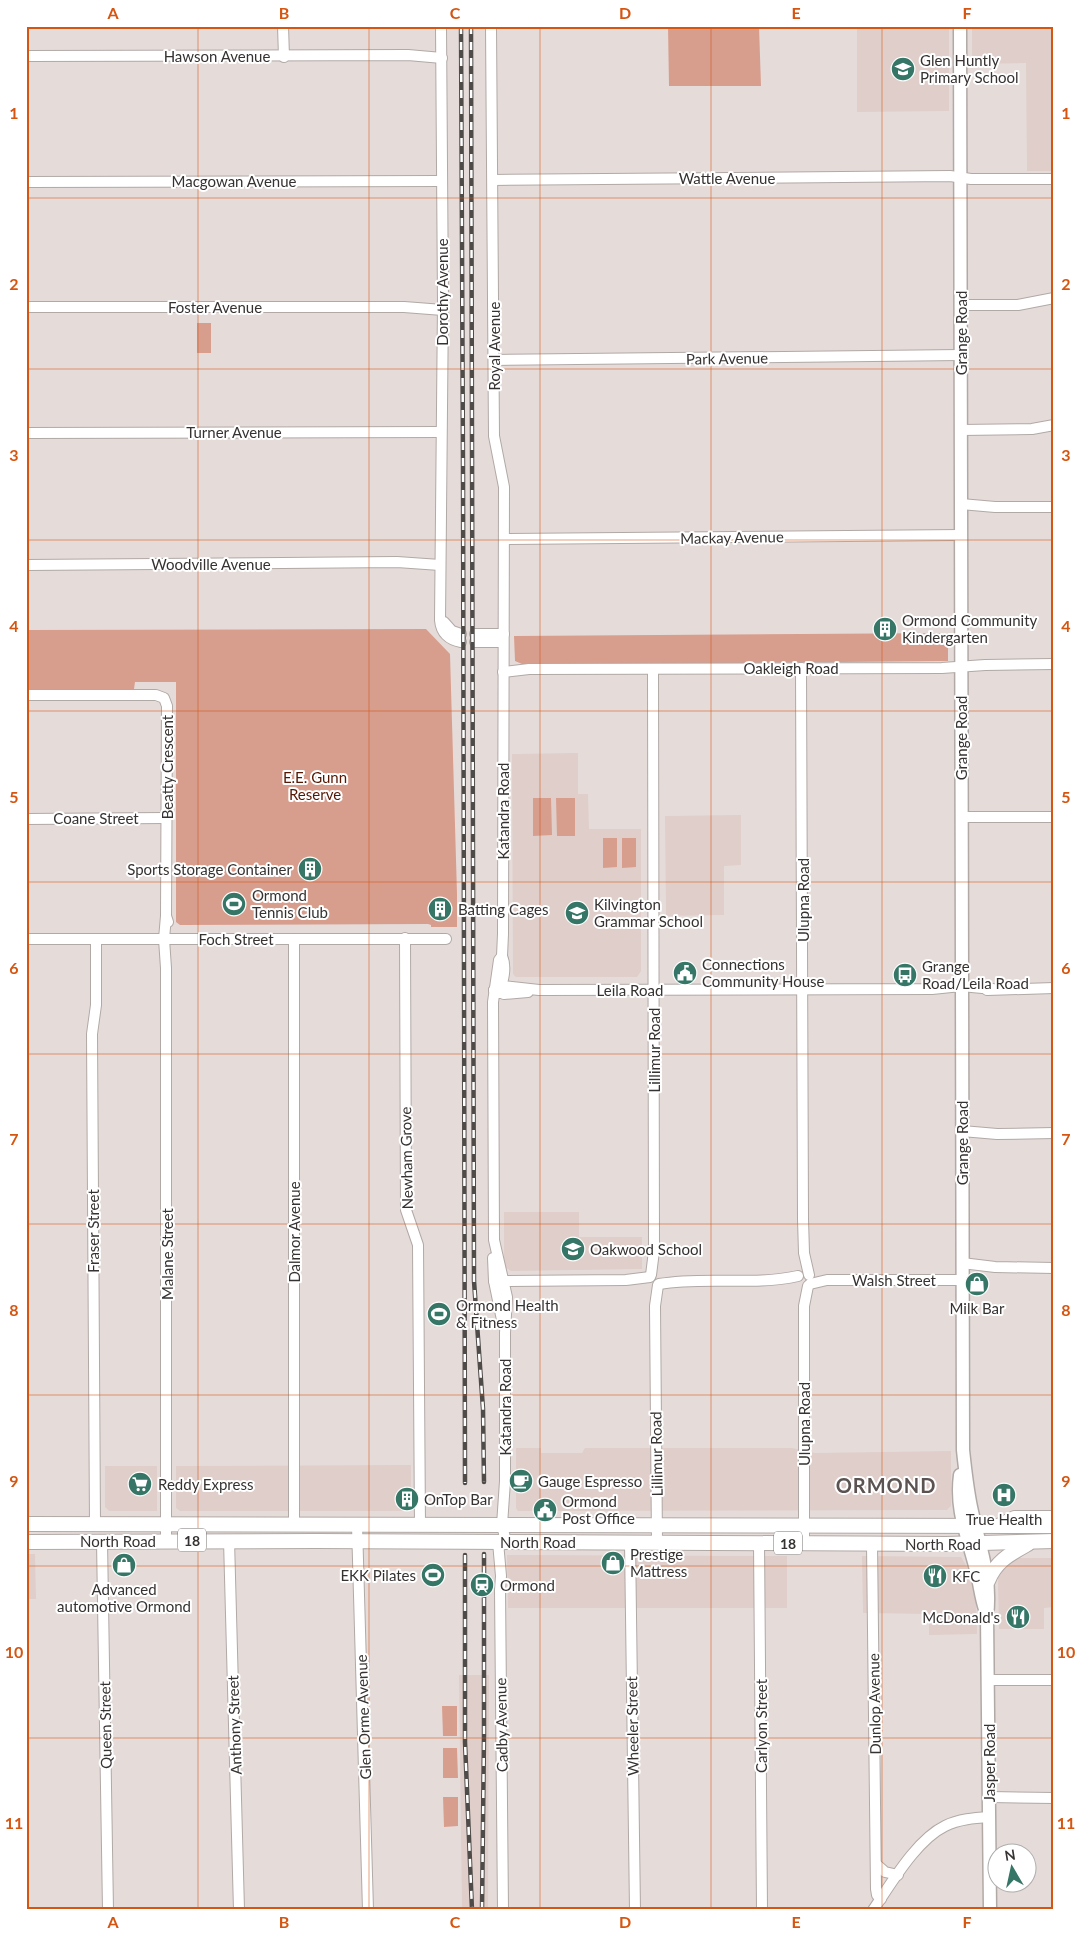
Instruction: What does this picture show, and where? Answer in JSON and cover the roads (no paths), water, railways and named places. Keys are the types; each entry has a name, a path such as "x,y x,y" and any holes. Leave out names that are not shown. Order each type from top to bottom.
{"highway":[{"name":"North Road","path":"26,1524 1054,1526"},
{"path":"916,1525 917,1544"},
{"name":"North Road","path":"26,1542 166,1540 872,1544 1052,1542"},
{"path":"988,1581 993,1570 1004,1558 1030,1542"}],"main road":[{"name":"Grange Road","path":"960,26 963,1450 970,1504 969,1525 974,1544"},
{"name":"Jasper Road","path":"974,1544 988,1581 989,1597 987,1616 990,1910"},
{"name":"Jasper Road","path":"974,1544 980,1592 987,1616"}],"street":[{"path":"283,26 284,56"},
{"name":"Dorothy Avenue","path":"440,562 443,306 441,26"},
{"name":"Royal Avenue","path":"492,26 494,436 504,479 503,668"},
{"name":"Hawson Avenue","path":"26,56 442,55"},
{"name":"Wattle Avenue","path":"493,180 950,176 972,179 1054,179"},
{"name":"Macgowan Avenue","path":"26,182 442,181"},
{"path":"961,305 1025,304 1054,298"},
{"name":"Foster Avenue","path":"26,307 443,306"},
{"name":"Park Avenue","path":"494,360 960,355"},
{"path":"961,430 1032,429 1054,425"},
{"name":"Turner Avenue","path":"26,433 441,432"},
{"path":"961,507 1054,507"},
{"name":"Mackay Avenue","path":"504,539 961,534"},
{"path":"440,562 440,615 452,631 461,638"},
{"name":"Woodville Avenue","path":"26,565 440,562"},
{"path":"475,638 504,638"},
{"name":"Oakleigh Road","path":"503,668 522,666 529,669 961,667 1054,664"},
{"name":"Katandra Road","path":"502,1542 506,1525 505,1333 499,1281 492,1259 494,1240 494,1010 498,990 498,960 502,956 503,668"},
{"name":"Ulupna Road","path":"801,668 804,1543"},
{"name":"Lillimur Road","path":"653,669 654,1251 657,1542"},
{"name":"Beatty Crescent","path":"26,695 162,696 167,706 166,939"},
{"path":"961,817 1054,817"},
{"name":"Coane Street","path":"26,818 166,818"},
{"name":"Newham Grove","path":"405,938 406,1210 418,1245 420,1525"},
{"name":"Foch Street","path":"26,939 446,939"},
{"name":"Fraser Street","path":"95,1524 92,1034 96,1000 96,939"},
{"name":"Malane Street","path":"166,939 166,1540"},
{"name":"Dalmor Avenue","path":"294,939 294,1525"},
{"name":"Leila Road","path":"498,990 1054,988"},
{"path":"962,1134 1054,1133"},
{"name":"Walsh Street","path":"499,1281 826,1280 995,1267 1054,1268"},
{"name":"North Road","path":"996,1526 1014,1516 1054,1516"},
{"name":"Glen Orme Avenue","path":"357,1525 368,1910"},
{"name":"Anthony Street","path":"229,1540 239,1910"},
{"name":"Queen Street","path":"102,1541 108,1910"},
{"name":"Cadby Avenue","path":"502,1542 500,1590 503,1910"},
{"name":"Wheeler Street","path":"630,1542 634,1910"},
{"name":"Carlyon Street","path":"759,1543 762,1910"},
{"name":"Dunlop Avenue","path":"872,1544 876,1864 877,1893 881,1899"},
{"path":"989,1680 1054,1680"},
{"path":"990,1797 1054,1798"},
{"path":"873,1910 920,1845 935,1832 959,1821 990,1817"},
{"path":"876,1864 885,1872 898,1875"}],"railway":[{"path":"461,26 465,1483"},
{"path":"471,26 474,1281 483,1409 484,1482"},
{"path":"482,1910 484,1554"},
{"path":"465,1555 465,1742 472,1910"}],"place":[{"name":"Glen Huntly Primary School","path":"903,69"},
{"name":"Ormond Community Kindergarten","path":"885,629"},
{"name":"Sports Storage Container","path":"310,869"},
{"name":"Ormond Tennis Club","path":"234,904"},
{"name":"Batting Cages","path":"440,909"},
{"name":"Kilvington Grammar School","path":"577,913"},
{"name":"Connections Community House","path":"685,973"},
{"name":"Grange Road/Leila Road","path":"905,975"},
{"name":"Oakwood School","path":"573,1249"},
{"name":"Milk Bar","path":"977,1284"},
{"name":"Ormond Health & Fitness","path":"439,1314"},
{"name":"Gauge Espresso","path":"521,1481"},
{"name":"Reddy Express","path":"140,1484"},
{"name":"True Health","path":"1004,1495"},
{"name":"OnTop Bar","path":"407,1499"},
{"name":"Ormond Post Office","path":"545,1510"},
{"name":"Prestige Mattress","path":"613,1563"},
{"name":"Advanced automotive Ormond","path":"124,1565"},
{"name":"EKK Pilates","path":"433,1575"},
{"name":"KFC","path":"935,1576"},
{"name":"Ormond","path":"482,1585"},
{"name":"McDonald's","path":"1018,1617"}],"district":[{"name":"ORMOND","path":"886,1485"}],"park label":[{"name":"E.E. Gunn Reserve","path":"315,786"}]}
